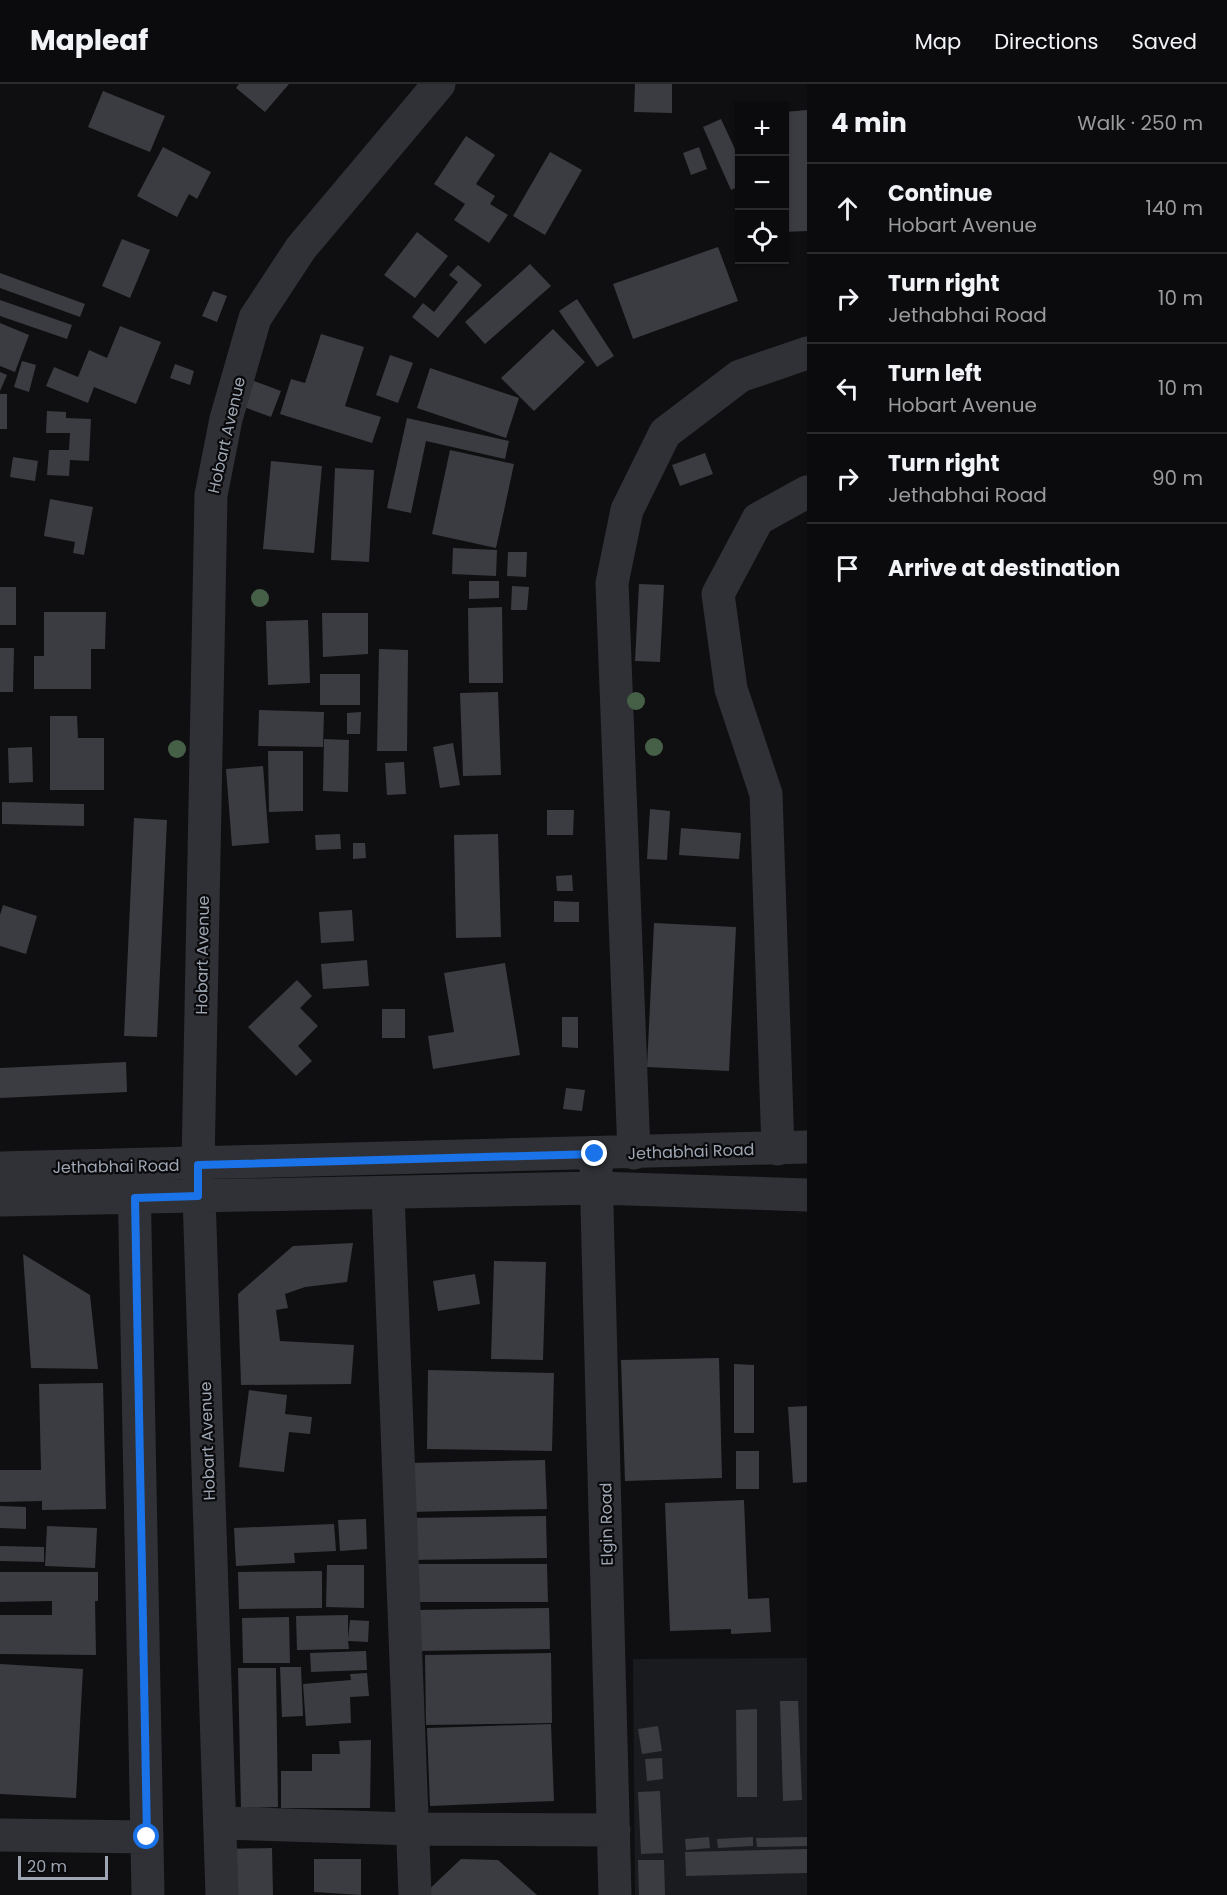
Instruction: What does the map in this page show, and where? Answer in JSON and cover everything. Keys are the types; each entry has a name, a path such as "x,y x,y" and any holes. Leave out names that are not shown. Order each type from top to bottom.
{"street":[{"name":"Hobart Avenue","path":"222,1895 198,1180 211,495 226,419 255,318 300,248 439,84"},
{"path":"634,1153 612,583 627,510 665,433 740,375 807,353"},
{"path":"793,1148 766,794 731,689 718,594 758,519 807,492"},
{"name":"Jethabhai Road","path":"0,1200 135,1198 198,1180 595,1154 793,1148"},
{"name":"Elgin Road","path":"595,1154 598,1188 615,1895"},
{"name":"Jethabhai Road","path":"0,1168 134,1166 198,1180 388,1194 598,1188 807,1195"},
{"path":"134,1166 148,1895"},
{"path":"388,1194 415,1895"},
{"path":"220,1823 414,1829 614,1830"},
{"path":"0,1835 147,1837"}],"shaded area":[{"path":"807,1658 807,1895 635,1895 633,1659"}],"building":[{"path":"239,84 289,84 265,112 236,88"},
{"path":"635,84 672,84 672,113 634,112"},
{"path":"103,91 165,116 150,152 88,127"},
{"path":"807,110 807,231 789,232 789,112"},
{"path":"721,119 735,149 735,188 731,190 703,127"},
{"path":"466,136 495,155 476,184 495,196 490,204 508,215 489,243 454,220 465,204 434,184"},
{"path":"163,147 211,172 197,199 189,194 177,217 137,196"},
{"path":"699,147 707,169 691,175 683,153"},
{"path":"550,152 582,170 545,235 513,216"},
{"path":"417,232 448,256 415,298 384,275"},
{"path":"122,239 150,250 130,298 102,286"},
{"path":"718,247 738,301 633,339 613,284"},
{"path":"530,264 551,286 485,344 465,322"},
{"path":"458,265 482,285 438,338 412,317 423,303 434,312 458,282 449,275"},
{"path":"0,273 85,304 80,317 0,288"},
{"path":"213,291 227,296 217,322 202,316"},
{"path":"577,299 614,356 597,367 559,311"},
{"path":"0,300 72,325 67,339 0,316"},
{"path":"0,323 29,335 15,372 0,366"},
{"path":"120,326 161,342 136,404 94,387 88,403 46,386 54,367 78,377 89,350 107,358"},
{"path":"553,329 585,362 534,411 501,378"},
{"path":"321,334 364,347 345,406 381,417 372,443 280,414 291,379 305,383"},
{"path":"390,355 413,363 398,403 376,395"},
{"path":"22,361 36,365 29,392 14,387"},
{"path":"175,364 194,371 190,385 170,378"},
{"path":"430,368 519,398 506,438 417,408"},
{"path":"0,372 7,375 0,391"},
{"path":"254,381 281,391 271,417 244,407"},
{"path":"0,394 7,394 7,429 0,429"},
{"path":"47,411 66,412 66,418 91,419 89,461 70,460 69,476 47,475 49,450 69,450 70,433 46,433"},
{"path":"407,418 509,441 505,459 426,441 411,513 387,508"},
{"path":"450,450 514,464 496,548 432,534"},
{"path":"705,453 713,474 680,486 672,465"},
{"path":"13,457 38,461 35,481 10,477"},
{"path":"271,461 322,466 314,553 263,549"},
{"path":"335,468 374,470 369,562 331,560"},
{"path":"50,499 93,507 84,555 73,553 75,542 44,536"},
{"path":"453,548 497,550 496,576 452,574"},
{"path":"508,552 527,552 526,577 507,576"},
{"path":"469,581 499,581 499,598 469,599"},
{"path":"639,584 664,585 660,662 635,661"},
{"path":"512,586 529,587 527,610 511,610"},
{"path":"0,587 16,587 16,625 0,625"},
{"path":"502,607 503,683 469,683 468,608"},
{"path":"44,612 106,612 105,649 91,649 91,689 34,689 34,656 44,656"},
{"path":"322,613 368,613 368,654 323,657"},
{"path":"308,620 310,683 268,685 266,621"},
{"path":"0,648 14,648 13,692 0,692"},
{"path":"379,649 408,650 407,751 377,751"},
{"path":"320,674 360,674 360,705 320,705"},
{"path":"498,692 501,775 463,776 460,693"},
{"path":"259,710 324,712 323,747 258,746"},
{"path":"361,712 360,734 347,734 347,713"},
{"path":"50,716 77,716 78,738 104,738 104,790 50,790"},
{"path":"324,739 349,740 348,792 323,791"},
{"path":"453,743 460,785 440,788 433,747"},
{"path":"32,747 33,782 9,783 8,748"},
{"path":"268,751 303,751 303,811 269,812"},
{"path":"404,762 406,794 387,795 385,763"},
{"path":"263,766 269,843 232,846 226,769"},
{"path":"2,802 84,804 84,826 2,824"},
{"path":"650,809 670,811 667,860 647,859"},
{"path":"547,810 574,810 573,835 547,835"},
{"path":"134,818 167,820 157,1037 124,1036"},
{"path":"681,828 741,833 739,859 679,855"},
{"path":"340,834 341,849 316,850 315,835"},
{"path":"498,834 501,937 456,938 454,835"},
{"path":"353,843 365,843 366,858 353,859"},
{"path":"572,875 573,891 557,891 556,876"},
{"path":"554,901 579,902 579,922 554,922"},
{"path":"3,905 37,916 26,954 0,946 0,915"},
{"path":"352,910 354,941 321,943 319,912"},
{"path":"654,923 736,927 729,1071 647,1067"},
{"path":"367,960 369,986 323,989 321,964"},
{"path":"505,963 520,1055 433,1069 428,1036 454,1032 444,973"},
{"path":"297,980 312,996 300,1008 318,1026 298,1046 312,1061 296,1076 248,1027"},
{"path":"382,1009 405,1009 405,1038 382,1038"},
{"path":"562,1017 578,1017 578,1048 562,1047"},
{"path":"126,1062 127,1092 0,1098 0,1068"},
{"path":"566,1088 585,1090 582,1111 563,1109"},
{"path":"353,1243 347,1282 305,1287 285,1294 288,1308 276,1310 280,1341 354,1345 351,1384 241,1385 238,1294 293,1246"},
{"path":"23,1254 90,1295 98,1369 31,1368"},
{"path":"494,1261 546,1262 543,1360 491,1359"},
{"path":"475,1274 480,1304 438,1311 433,1281"},
{"path":"719,1358 722,1478 625,1481 621,1360"},
{"path":"734,1364 754,1365 754,1433 734,1433"},
{"path":"428,1370 554,1373 552,1451 427,1449"},
{"path":"103,1383 106,1509 42,1510 42,1501 0,1502 0,1470 41,1470 39,1384"},
{"path":"249,1390 287,1395 285,1414 312,1417 310,1434 289,1432 284,1472 239,1467"},
{"path":"807,1406 807,1482 793,1483 788,1407"},
{"path":"736,1451 759,1451 759,1489 736,1489"},
{"path":"545,1460 547,1509 408,1512 407,1463"},
{"path":"744,1500 748,1599 769,1598 771,1632 731,1634 731,1629 670,1631 665,1503"},
{"path":"0,1506 26,1507 26,1529 0,1528"},
{"path":"546,1516 547,1558 409,1560 408,1518"},
{"path":"366,1519 367,1549 340,1551 338,1520"},
{"path":"334,1524 336,1551 294,1553 295,1563 236,1566 234,1528"},
{"path":"47,1526 97,1528 95,1568 45,1566"},
{"path":"0,1546 44,1547 44,1562 0,1561"},
{"path":"412,1564 547,1564 548,1602 412,1602"},
{"path":"327,1565 364,1565 364,1608 326,1607"},
{"path":"322,1571 322,1608 239,1609 238,1572"},
{"path":"0,1572 98,1572 98,1601 95,1601 96,1655 0,1654 0,1615 52,1615 52,1601 0,1602"},
{"path":"549,1608 550,1649 417,1651 416,1610"},
{"path":"348,1615 348,1639 350,1620 369,1621 368,1642 348,1641 349,1649 297,1650 296,1616"},
{"path":"289,1617 290,1663 243,1663 242,1618"},
{"path":"366,1651 367,1670 311,1672 310,1653"},
{"path":"551,1653 552,1723 426,1725 425,1655"},
{"path":"0,1664 83,1669 76,1798 0,1794"},
{"path":"280,1667 301,1667 303,1716 282,1717"},
{"path":"238,1668 276,1668 278,1807 241,1808"},
{"path":"367,1673 369,1696 350,1697 351,1723 306,1726 303,1684 351,1680 350,1674"},
{"path":"780,1701 798,1701 802,1800 783,1801"},
{"path":"757,1709 757,1797 737,1797 736,1710"},
{"path":"551,1724 554,1801 430,1806 427,1728"},
{"path":"658,1726 662,1751 642,1754 638,1729"},
{"path":"371,1740 370,1808 281,1808 281,1771 312,1771 312,1754 340,1754 339,1741"},
{"path":"662,1758 663,1779 647,1781 645,1759"},
{"path":"660,1791 663,1853 641,1854 638,1792"},
{"path":"709,1837 710,1848 686,1850 685,1839"},
{"path":"753,1837 753,1846 718,1848 717,1839"},
{"path":"807,1837 807,1846 757,1847 756,1838"},
{"path":"272,1848 273,1895 225,1895 224,1849"},
{"path":"807,1849 807,1873 686,1876 685,1852"},
{"path":"314,1859 361,1859 361,1895 314,1892"},
{"path":"461,1859 498,1860 537,1895 423,1895"},
{"path":"638,1860 664,1860 665,1895 639,1895"}],"route":[{"path":"147,1837 135,1198 198,1196 198,1165 595,1154"}]}
